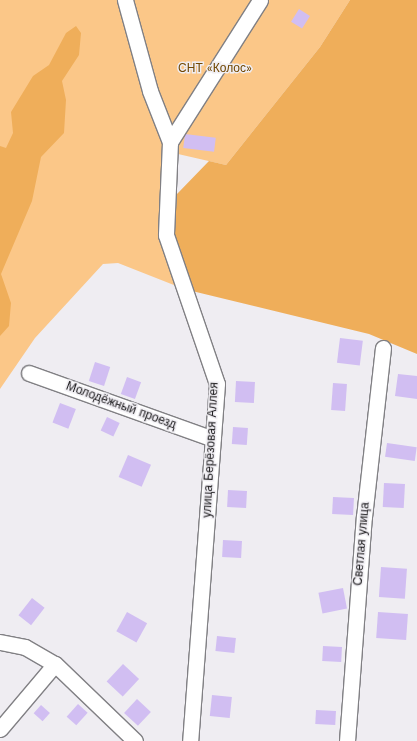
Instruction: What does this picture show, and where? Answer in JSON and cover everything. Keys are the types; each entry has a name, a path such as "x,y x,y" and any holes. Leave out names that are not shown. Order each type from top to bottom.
{"street":[{"path":"125,0 150,91 170,142"},
{"path":"170,142 260,0"},
{"name":"улица Берёзовая Аллея","path":"170,142 166,235 217,384 190,741"},
{"name":"Светлая улица","path":"347,741 364,517 383,348"},
{"name":"Молодёжный проезд","path":"29,373 213,439"},
{"path":"0,642 25,647 55,664 135,741"},
{"path":"0,729 55,664"}],"green space":[{"name":"СНТ «Колос»","path":"0,0 350,0 320,47 226,165 178,154 170,143 166,235 184,289 118,263 103,264 35,338 0,389"}],"shaded area":[{"path":"350,0 417,0 417,354 369,334 192,291 174,234 177,194 209,161 226,165 320,47"},
{"path":"76,26 81,33 79,55 62,81 66,100 64,133 41,157 32,201 1,274 11,303 9,326 0,336 0,146 6,148 13,133 11,112 33,76 49,65 66,33"}],"building":[{"path":"299,9 310,16 302,29 291,22"},
{"path":"185,134 216,138 214,152 183,148"},
{"path":"340,338 363,341 360,366 337,363"},
{"path":"95,362 110,367 104,386 89,381"},
{"path":"398,374 417,376 417,399 395,396"},
{"path":"127,377 141,382 135,399 121,394"},
{"path":"236,381 255,382 254,403 235,402"},
{"path":"333,383 347,384 345,411 331,410"},
{"path":"60,403 76,409 68,429 52,423"},
{"path":"107,417 120,423 113,437 101,431"},
{"path":"233,427 248,428 247,445 232,444"},
{"path":"387,443 417,447 415,461 385,457"},
{"path":"128,455 151,465 142,487 119,477"},
{"path":"384,483 405,484 404,508 383,507"},
{"path":"228,490 247,491 246,508 227,507"},
{"path":"333,497 354,498 353,515 332,514"},
{"path":"223,540 242,541 241,558 222,557"},
{"path":"381,567 407,569 405,599 379,597"},
{"path":"343,588 347,609 322,613 318,593"},
{"path":"32,598 45,608 31,625 18,615"},
{"path":"127,612 147,623 136,642 116,631"},
{"path":"378,612 408,614 406,640 376,638"},
{"path":"217,636 236,638 234,653 215,651"},
{"path":"323,646 342,647 341,662 322,661"},
{"path":"123,664 139,679 123,697 107,682"},
{"path":"212,695 232,697 230,718 210,716"},
{"path":"137,699 151,712 138,726 124,713"},
{"path":"78,704 88,713 76,725 67,717"},
{"path":"41,705 50,713 43,721 34,713"},
{"path":"316,710 336,711 335,725 315,724"}]}
